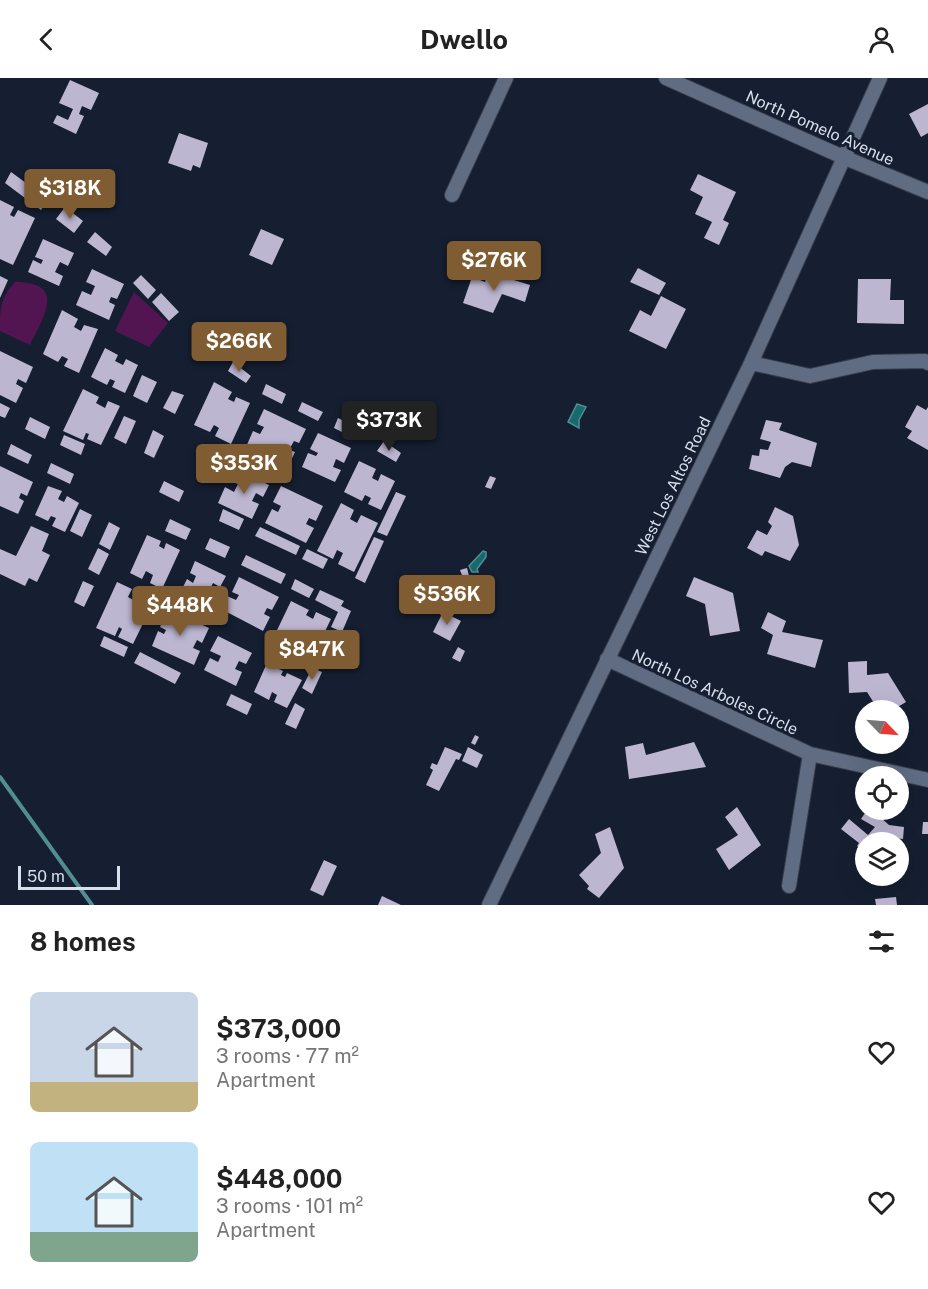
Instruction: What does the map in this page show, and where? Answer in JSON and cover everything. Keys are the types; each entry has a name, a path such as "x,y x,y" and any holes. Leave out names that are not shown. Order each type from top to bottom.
{"street":[{"path":"452,195 506,78"},
{"name":"North Pomelo Avenue","path":"666,78 843,157 928,192"},
{"name":"West Los Altos Road","path":"489,905 751,363 880,78"},
{"path":"751,363 810,376 873,362 925,361 928,363"},
{"name":"North Los Arboles Circle","path":"607,660 810,754 928,780"},
{"name":"North Los Arboles Circle","path":"789,886 810,754"}],"shaded area":[{"path":"15,282 41,288 46,295 45,313 30,345 0,331 2,304 6,293"},
{"path":"134,292 168,323 149,347 115,331"},
{"path":"577,404 586,407 579,420 579,428 568,422"},
{"path":"483,551 486,552 486,557 477,569 478,572 472,572 469,566"}],"building":[{"path":"70,80 99,93 91,110 82,106 79,114 84,116 76,134 53,123 57,115 68,120 73,109 59,103"},
{"path":"928,104 928,133 921,137 909,114"},
{"path":"179,133 208,143 200,168 193,165 191,171 168,163"},
{"path":"11,172 48,199 41,210 5,183"},
{"path":"698,174 736,192 723,220 729,223 719,245 704,238 712,222 695,214 703,197 690,190"},
{"path":"0,200 14,207 10,215 14,217 18,210 35,218 13,265 0,259"},
{"path":"65,207 83,221 74,233 56,219"},
{"path":"261,229 284,239 272,265 249,255"},
{"path":"95,232 112,247 106,256 87,242"},
{"path":"43,239 74,253 68,266 60,262 55,272 63,276 59,286 28,272 33,260 41,264 43,260 35,257"},
{"path":"638,268 666,283 659,295 630,282"},
{"path":"92,269 124,284 117,299 111,297 109,302 115,305 109,320 76,305 82,291 91,295 95,286 86,282"},
{"path":"488,272 530,285 525,302 502,294 493,313 463,303 472,277 485,282"},
{"path":"141,275 156,290 148,299 133,283"},
{"path":"0,276 8,280 0,298"},
{"path":"858,279 891,279 890,300 904,300 904,324 857,323"},
{"path":"161,293 179,312 169,321 152,302"},
{"path":"661,296 686,309 666,349 629,331 640,310 651,316"},
{"path":"62,310 78,319 74,327 81,331 84,325 98,329 79,373 64,366 68,359 62,356 58,362 43,354"},
{"path":"105,348 118,355 115,361 123,365 126,359 138,365 125,393 112,387 115,381 110,379 107,385 91,377"},
{"path":"0,351 33,367 26,383 18,379 16,384 23,388 16,403 0,395"},
{"path":"233,362 251,376 246,383 228,371"},
{"path":"142,375 157,382 147,403 133,396"},
{"path":"214,382 232,392 228,399 234,402 236,397 250,403 231,444 215,436 219,428 214,425 210,432 194,425"},
{"path":"266,384 286,394 282,404 262,394"},
{"path":"83,389 99,397 96,403 105,408 108,401 120,406 101,445 87,439 89,434 86,433 83,440 63,431"},
{"path":"172,391 184,395 175,414 163,408"},
{"path":"302,402 323,412 318,421 298,411"},
{"path":"0,403 10,408 5,418 0,416"},
{"path":"917,405 926,410 928,407 928,450 907,438 912,431 905,427"},
{"path":"264,409 306,429 299,443 294,441 289,450 295,452 288,467 246,447 253,431 260,434 264,427 257,424"},
{"path":"124,416 136,421 126,444 114,438"},
{"path":"30,417 50,427 45,439 25,429"},
{"path":"338,418 358,428 354,438 334,428"},
{"path":"766,420 782,423 779,430 817,443 811,467 792,462 785,467 780,478 749,469 752,455 759,456 760,449 768,450 771,442 760,439"},
{"path":"153,430 164,436 154,458 144,453"},
{"path":"318,433 351,448 344,463 336,459 333,467 341,470 335,482 302,467 308,453 316,456 318,453 310,449"},
{"path":"64,435 85,444 81,455 60,445"},
{"path":"384,441 401,453 396,462 377,451"},
{"path":"11,444 32,455 28,464 7,454"},
{"path":"359,461 376,469 372,478 378,481 381,474 395,481 381,510 368,504 371,498 365,495 362,501 344,492"},
{"path":"51,463 74,474 70,484 47,473"},
{"path":"0,466 33,482 27,496 21,493 19,498 24,501 18,514 0,506"},
{"path":"237,470 269,485 263,497 256,493 252,501 259,504 252,519 218,503 225,487 234,492 238,484 232,482"},
{"path":"490,476 496,478 491,489 485,487"},
{"path":"164,481 184,491 179,502 159,492"},
{"path":"48,486 62,491 58,499 64,502 67,496 79,503 65,532 52,526 56,518 51,516 48,521 35,515"},
{"path":"281,486 323,506 316,521 309,518 306,524 314,528 306,543 265,523 272,509 278,512 281,506 273,502"},
{"path":"396,492 406,496 387,536 377,532"},
{"path":"341,503 354,510 350,519 357,523 361,515 378,523 354,572 338,564 343,553 337,550 333,559 317,551"},
{"path":"775,507 793,516 799,545 790,561 765,551 762,556 747,548 757,530 767,535 772,526 768,522"},
{"path":"80,509 92,515 82,537 70,531"},
{"path":"223,509 244,519 239,530 219,521"},
{"path":"170,519 191,529 186,540 165,531"},
{"path":"109,522 120,528 110,550 99,544"},
{"path":"31,526 49,534 42,551 50,555 37,582 29,578 25,586 0,574 0,549 16,556"},
{"path":"260,527 300,546 296,555 255,536"},
{"path":"147,535 161,541 159,546 164,549 166,543 180,550 162,589 150,583 153,575 146,571 142,579 130,573"},
{"path":"374,537 384,541 365,583 355,578"},
{"path":"210,538 230,547 225,558 205,549"},
{"path":"98,548 109,554 99,575 88,569"},
{"path":"307,549 328,559 323,569 302,559"},
{"path":"246,555 286,574 281,584 241,565"},
{"path":"195,561 226,576 220,587 213,583 210,589 216,592 209,607 180,593 187,579 193,583 196,576 190,573"},
{"path":"467,568 469,576 463,578 460,570"},
{"path":"239,577 279,597 272,610 267,608 264,614 270,617 263,631 221,609 227,596 236,600 239,595 232,592"},
{"path":"694,577 733,593 740,631 710,636 705,604 686,596"},
{"path":"295,579 314,589 309,598 291,589"},
{"path":"83,581 94,586 84,607 74,602"},
{"path":"117,582 132,589 128,597 137,602 139,596 153,603 133,644 118,637 122,629 119,627 115,636 96,628"},
{"path":"320,590 344,601 341,606 351,611 342,632 331,627 338,612 315,600"},
{"path":"291,601 309,610 306,615 313,619 316,612 331,619 307,668 293,661 299,650 292,646 288,656 269,647"},
{"path":"168,609 209,628 202,643 197,640 193,648 200,651 194,665 152,646 158,631 164,634 166,630 160,627"},
{"path":"443,612 461,621 450,641 433,632"},
{"path":"768,612 786,621 782,632 823,640 815,668 767,654 773,635 761,628"},
{"path":"104,636 128,647 124,657 100,646"},
{"path":"218,636 252,653 246,664 239,661 235,669 242,672 236,686 204,670 210,658 218,662 221,656 210,651"},
{"path":"324,641 335,646 325,668 314,662"},
{"path":"458,647 465,651 460,662 452,658"},
{"path":"140,652 181,673 175,684 134,663"},
{"path":"867,661 867,675 888,673 905,700 872,700 867,692 849,693 848,662"},
{"path":"267,663 283,671 281,675 285,677 287,673 302,680 287,708 274,702 277,695 272,692 269,700 254,692"},
{"path":"312,668 322,672 312,694 302,688"},
{"path":"231,694 252,704 247,715 226,705"},
{"path":"295,703 305,709 296,729 285,724"},
{"path":"475,735 479,737 475,745 471,743"},
{"path":"694,742 706,767 629,779 625,747 643,743 646,755"},
{"path":"445,747 462,754 459,760 456,759 439,791 426,785 433,770 430,768 432,763 437,765"},
{"path":"468,747 483,755 477,768 462,761"},
{"path":"737,807 761,845 729,870 716,849 738,835 725,817"},
{"path":"849,819 864,832 855,832 855,840 841,829"},
{"path":"863,820 883,820 889,825 904,827 904,832 871,832 875,827"},
{"path":"923,822 928,822 928,834 922,834"},
{"path":"610,827 624,868 599,898 587,889 589,886 579,875 601,853 595,834"},
{"path":"324,860 337,866 323,896 310,890"},
{"path":"382,896 401,905 378,905"},
{"path":"896,897 897,905 876,905 875,899"}],"waterway":[{"path":"0,777 92,905"}]}
